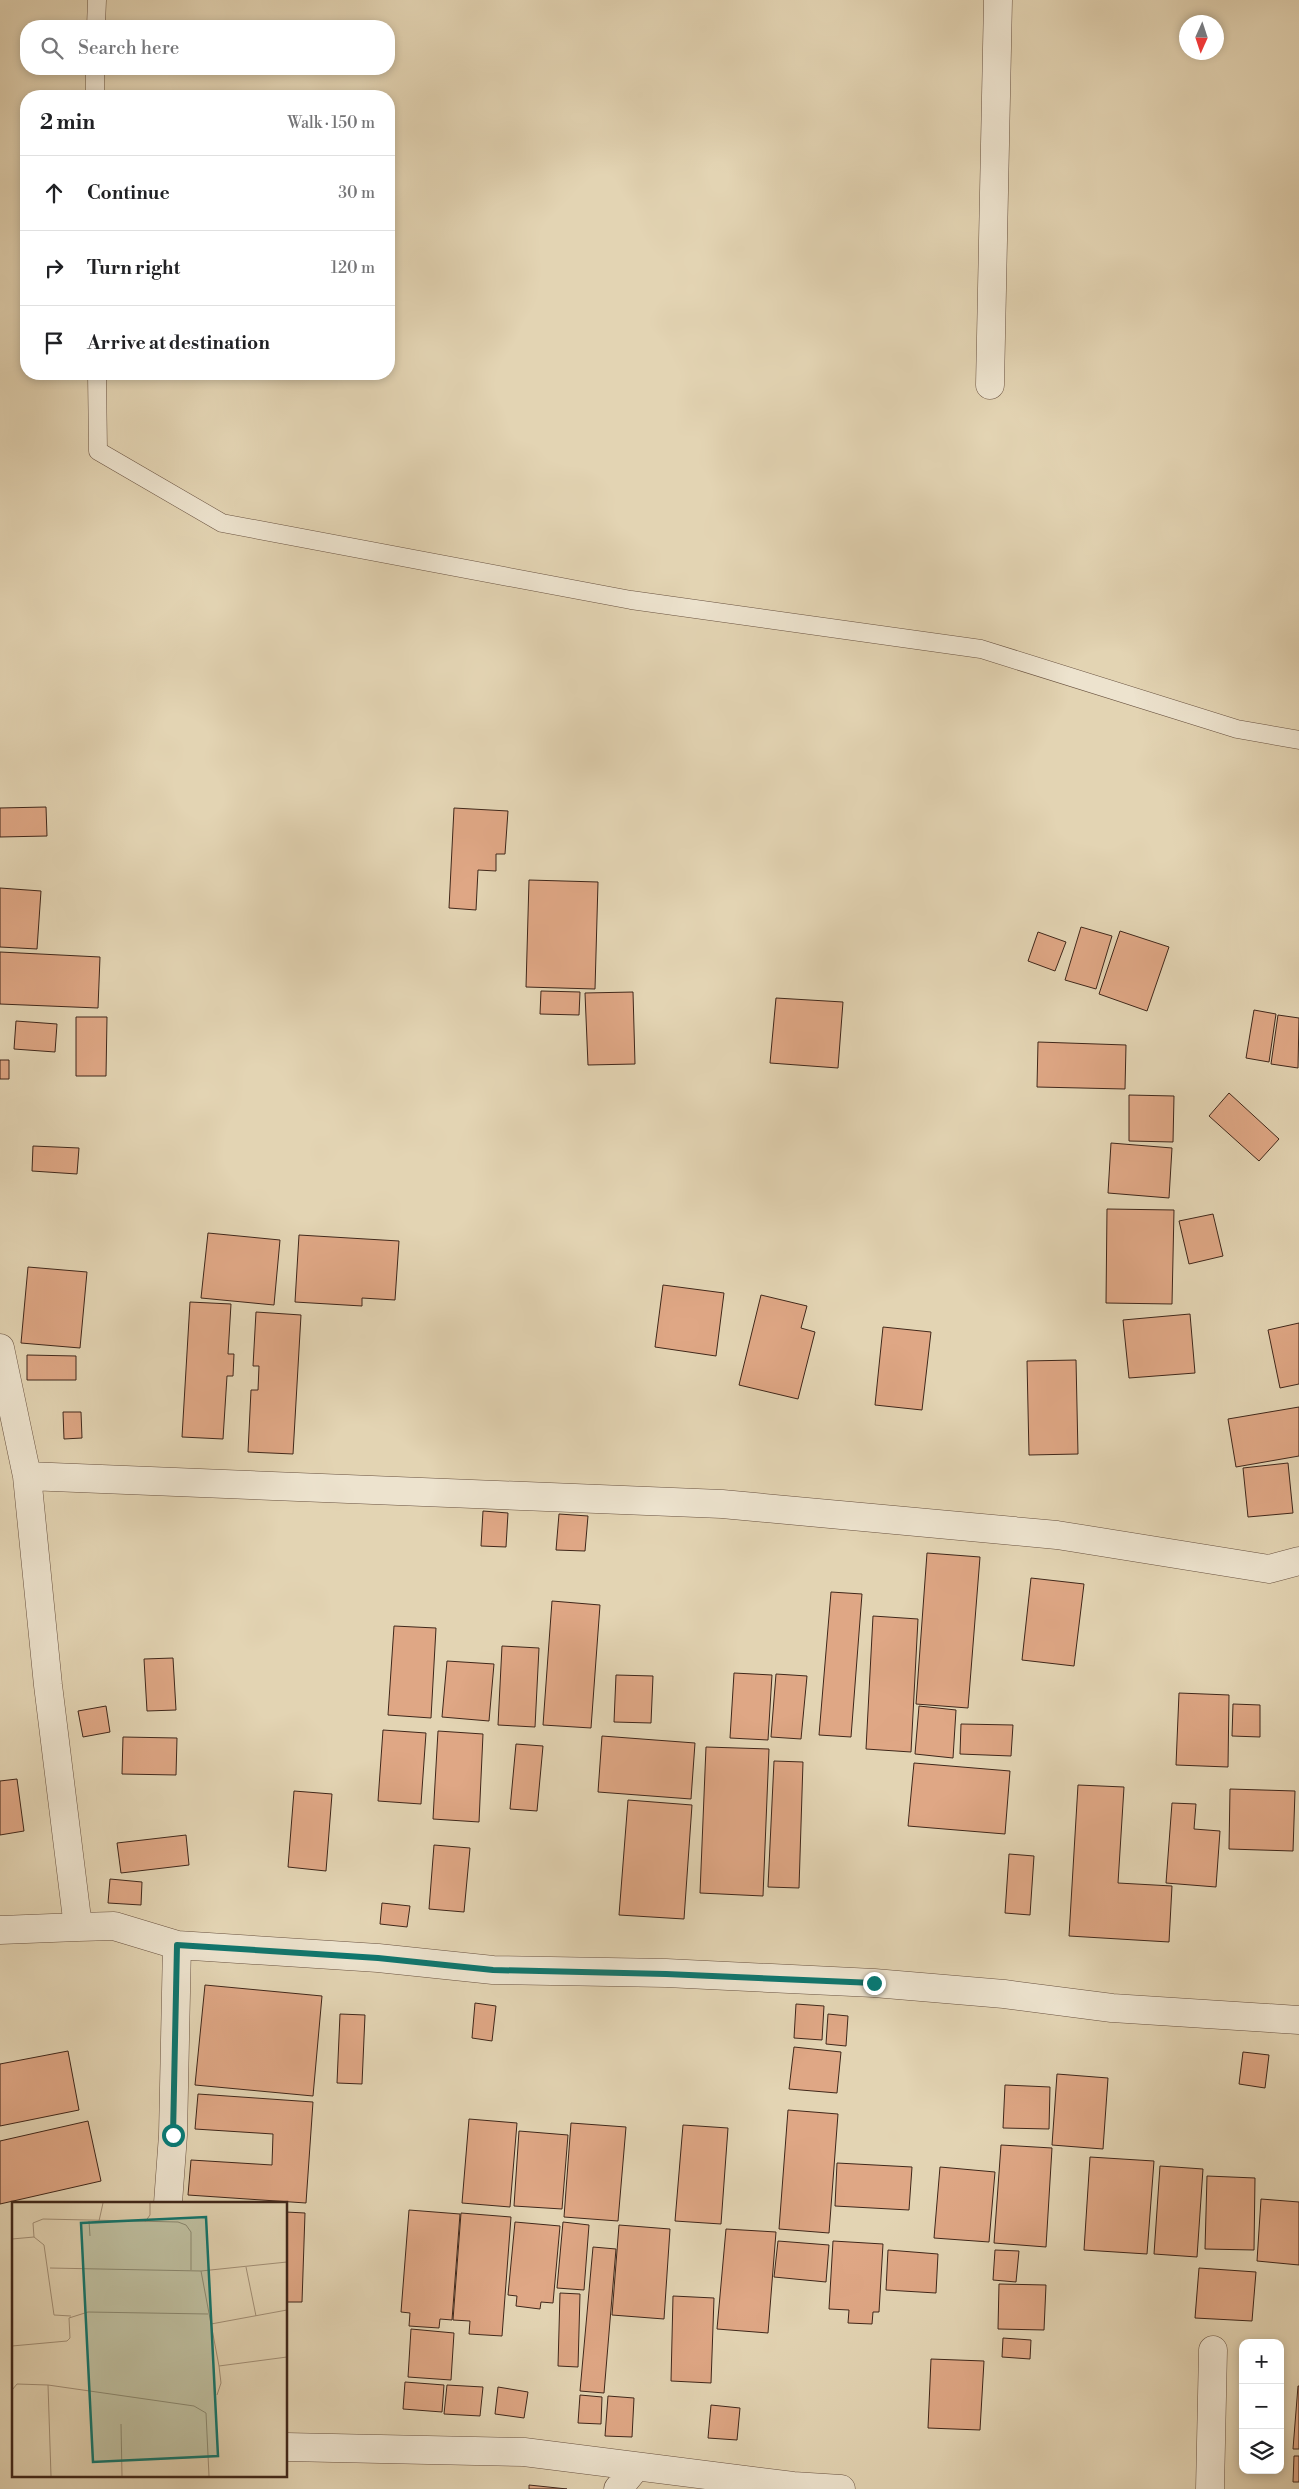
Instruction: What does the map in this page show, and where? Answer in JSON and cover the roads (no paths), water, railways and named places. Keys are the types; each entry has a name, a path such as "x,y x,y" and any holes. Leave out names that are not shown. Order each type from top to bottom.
{"street":[{"path":"990,385 998,0"},
{"path":"1,1365 27,1476 48,1685 78,1927"},
{"path":"27,1476 722,1504 1057,1535 1269,1568 1299,1561"},
{"path":"0,1930 114,1926 177,1945 378,1958 493,1970 666,1974 874,1983 1004,1994 1112,2008 1206,2016 1299,2020"},
{"path":"168,2202 173,2135 177,1945"},
{"path":"1210,2489 1214,2350"},
{"path":"288,2447 524,2452 793,2486 841,2489"},
{"path":"618,2489 636,2467"}],"lane":[{"path":"96,20 97,0"},
{"path":"95,75 95,90"},
{"path":"97,380 98,451 222,523 632,600 981,649 1237,729 1299,740"}]}
